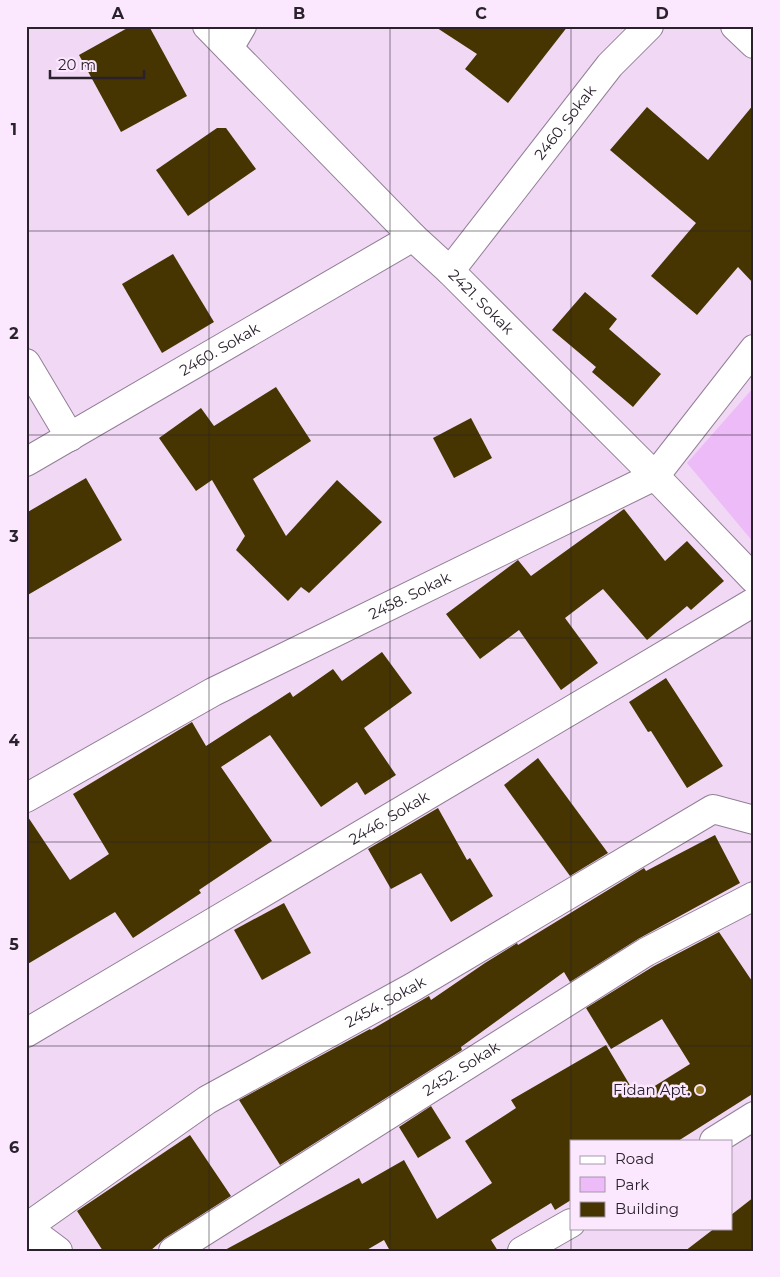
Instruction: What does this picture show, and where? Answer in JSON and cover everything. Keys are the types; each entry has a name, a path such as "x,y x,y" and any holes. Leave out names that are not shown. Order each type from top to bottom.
{"street":[{"name":"2421. Sokak","path":"207,26 236,37 413,236 450,270 655,476 754,579"},
{"name":"2460. Sokak","path":"450,270 610,65 649,26"},
{"path":"735,26 754,44"},
{"name":"2460. Sokak","path":"26,462 413,236"},
{"name":"2458. Sokak","path":"26,798 213,692 655,476 754,349"},
{"path":"26,363 70,437"},
{"name":"2446. Sokak","path":"26,1033 754,602"},
{"name":"2454. Sokak","path":"27,1227 207,1100 413,987 713,809 754,820"},
{"name":"2452. Sokak","path":"173,1251 646,952 754,896"},
{"path":"716,1140 754,1116"},
{"path":"522,1251 570,1224"},
{"path":"27,1227 30,1251"},
{"path":"27,1227 58,1251"}],"green space":[{"path":"754,387 754,543 687,463"}],"building":[{"path":"131,26 149,26 187,96 121,132 79,55"},
{"path":"434,26 568,26 508,103 465,69 477,54"},
{"path":"754,104 754,284 738,267 697,315 651,276 696,223 610,150 647,107 708,160"},
{"path":"217,128 226,128 256,169 188,216 156,170"},
{"path":"173,254 214,322 162,353 122,284"},
{"path":"585,292 617,319 609,329 661,374 633,407 592,372 596,367 552,330"},
{"path":"276,387 311,441 253,479 286,536 337,480 382,522 309,593 301,587 288,601 236,550 245,536 212,480 196,491 159,438 201,408 214,426"},
{"path":"471,418 492,458 454,478 433,438"},
{"path":"86,478 122,540 26,596 26,513"},
{"path":"624,509 665,561 687,541 724,581 691,610 687,606 647,640 603,589 565,618 598,663 561,690 519,630 480,659 446,614 518,560 531,576"},
{"path":"382,652 412,693 364,728 396,775 365,795 357,782 321,807 270,735 221,767 272,841 199,890 201,893 133,938 115,912 26,965 26,814 70,880 109,854 73,794 192,722 206,746 290,692 293,697 333,669 342,681"},
{"path":"666,678 723,766 687,788 651,731 648,732 629,702"},
{"path":"538,758 608,853 570,876 504,785"},
{"path":"438,808 467,860 470,858 493,896 451,922 421,873 391,889 368,849"},
{"path":"715,835 740,883 638,939 570,982 564,972 461,1047 462,1050 280,1165 239,1100 371,1030 429,996 431,1000 517,943 518,945 644,868 646,871"},
{"path":"284,903 311,953 262,980 234,930"},
{"path":"719,932 754,984 754,1093 680,1140 570,1140 570,1201 555,1210 551,1203 491,1240 498,1251 390,1251 384,1240 365,1251 223,1251 359,1178 362,1184 404,1160 437,1219 492,1183 465,1141 516,1108 511,1100 606,1045 637,1097 690,1064 662,1019 611,1049 586,1008 654,966"},
{"path":"431,1106 451,1138 418,1158 399,1127"},
{"path":"190,1135 231,1196 165,1238 150,1251 103,1251 77,1211"},
{"path":"754,1197 754,1251 685,1251 712,1230 732,1230 732,1214"}],"place":[{"name":"Fidan Apt.","path":"700,1090"}]}
